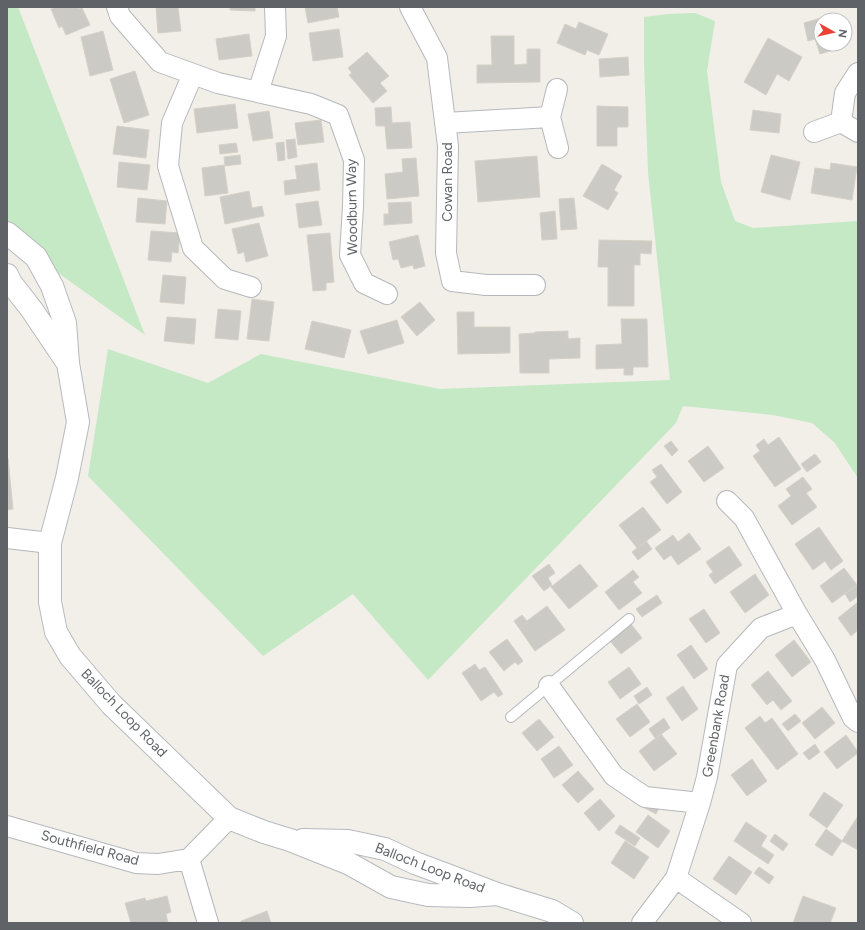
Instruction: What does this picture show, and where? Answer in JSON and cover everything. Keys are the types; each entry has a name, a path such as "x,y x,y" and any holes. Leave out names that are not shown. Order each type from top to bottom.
{"street":[{"name":"Woodburn Way","path":"117,7 120,16 160,62 218,83 311,104 338,115 354,160 350,255 364,283 387,294"},
{"path":"258,92 276,36 275,7"},
{"name":"Cowan Road","path":"410,7 437,58 448,146 446,253 452,281 486,285 535,285"},
{"path":"841,122 845,93 858,73"},
{"path":"193,74 172,123 168,166 193,248 225,279 250,287"},
{"path":"557,89 550,117 558,148"},
{"path":"445,123 550,117"},
{"path":"841,122 858,132"},
{"path":"814,132 841,122"},
{"name":"Balloch Loop Road","path":"7,233 36,257 52,286 65,323 68,363 78,422 67,478 50,544 50,602 56,632 70,656 111,704 229,818 348,863 391,887 428,895 470,896 497,894"},
{"name":"Balloch Loop Road","path":"7,275 11,283 32,310 68,363"},
{"path":"727,501 744,518 797,614 825,660 853,718 858,722"},
{"path":"7,538 50,544"},
{"name":"Greenbank Road","path":"642,923 676,878 707,777 727,665 761,628 797,614"},
{"path":"549,686 614,776 645,798 700,803"},
{"path":"208,923 189,859 229,818"},
{"name":"Southfield Road","path":"7,826 136,863 158,864 189,859"},
{"name":"Balloch Loop Road","path":"290,840 348,841 385,849 415,863 497,894 552,911 572,923"},
{"path":"676,878 741,923"}],"lane":[{"path":"512,717 629,619"}],"green space":[{"path":"7,7 18,7 145,335 36,257 7,239"},
{"path":"695,13 715,21 707,71 721,182 735,221 753,228 858,221 858,478 834,442 812,423 773,415 683,406 676,423 428,680 353,594 263,656 88,476 108,349 208,383 261,354 440,389 670,380 648,172 644,17"}],"building":[{"path":"57,7 82,8 90,25 66,35 62,26 59,28 51,9"},
{"path":"156,7 178,7 181,31 158,33"},
{"path":"230,7 255,7 255,11 230,10"},
{"path":"305,7 337,7 339,17 308,23"},
{"path":"813,20 813,40 808,41 804,23"},
{"path":"579,22 608,34 599,55 587,50 585,55 557,43 565,24 576,29"},
{"path":"339,29 343,57 313,61 309,33"},
{"path":"103,31 113,70 90,76 81,37"},
{"path":"249,34 252,56 219,60 216,39"},
{"path":"491,36 514,36 514,65 527,64 527,49 540,49 540,82 477,83 477,65 492,65"},
{"path":"768,38 802,57 789,81 777,74 766,95 744,82"},
{"path":"367,52 389,76 380,83 387,91 373,103 349,75 352,73 348,68"},
{"path":"628,57 629,75 600,77 599,59"},
{"path":"135,71 149,115 124,123 110,79"},
{"path":"235,104 238,128 197,133 194,109"},
{"path":"597,106 628,107 628,127 617,127 617,146 597,146"},
{"path":"391,107 392,123 410,122 412,148 387,149 385,126 376,126 375,108"},
{"path":"753,110 781,114 779,133 750,130"},
{"path":"269,111 273,138 253,141 248,114"},
{"path":"321,120 324,142 298,145 295,123"},
{"path":"117,126 149,130 146,158 113,154"},
{"path":"295,139 297,157 288,159 286,140"},
{"path":"284,142 285,160 278,161 276,143"},
{"path":"236,143 238,152 220,154 219,145"},
{"path":"240,155 241,164 225,166 224,157"},
{"path":"771,155 800,162 790,200 761,192"},
{"path":"537,156 540,197 478,202 475,161"},
{"path":"416,158 419,196 387,199 385,174 403,172 402,159"},
{"path":"119,162 150,165 147,190 117,187"},
{"path":"317,163 320,190 285,195 284,181 297,179 295,166"},
{"path":"831,163 857,167 852,200 811,193 815,168 830,170"},
{"path":"602,164 622,176 614,190 618,193 608,210 583,196"},
{"path":"224,165 228,193 205,196 202,168"},
{"path":"249,191 252,208 262,206 264,216 225,224 220,197"},
{"path":"138,198 167,201 165,224 136,222"},
{"path":"574,198 577,229 561,230 559,199"},
{"path":"318,201 322,225 299,228 296,204"},
{"path":"411,202 412,223 384,225 384,214 389,214 388,203"},
{"path":"555,211 557,239 542,240 540,213"},
{"path":"259,223 268,256 246,262 244,252 238,254 232,229"},
{"path":"151,231 180,233 178,253 172,252 171,262 148,260"},
{"path":"330,233 334,282 326,283 326,290 313,291 307,235"},
{"path":"418,235 425,266 414,269 413,265 401,268 398,259 393,260 389,242"},
{"path":"599,240 652,241 651,254 640,253 640,265 634,265 634,306 608,306 608,267 598,267"},
{"path":"163,275 186,277 184,304 160,302"},
{"path":"252,299 274,302 269,341 247,339"},
{"path":"420,302 435,320 417,336 401,317"},
{"path":"218,309 241,311 238,340 215,338"},
{"path":"457,312 474,312 474,327 510,327 510,353 458,354"},
{"path":"167,317 196,319 194,344 164,341"},
{"path":"621,319 647,319 648,367 633,367 633,375 624,375 624,368 596,369 596,345 622,344"},
{"path":"397,320 404,343 368,354 360,331"},
{"path":"312,321 351,330 344,358 305,349"},
{"path":"568,331 568,339 580,338 580,358 549,359 549,373 520,373 519,334"},
{"path":"779,437 801,469 775,487 753,456 760,451 756,445 764,439 768,445"},
{"path":"671,441 678,450 672,456 664,446"},
{"path":"708,446 724,468 704,482 688,461"},
{"path":"815,454 821,462 807,472 801,464"},
{"path":"7,458 13,509 7,510"},
{"path":"661,464 682,492 667,504 650,482 657,477 652,470"},
{"path":"803,477 812,489 806,493 817,507 792,525 778,506 791,496 786,489"},
{"path":"643,507 661,530 637,548 619,525"},
{"path":"819,527 843,561 831,570 825,561 813,570 795,544"},
{"path":"689,533 701,549 678,565 671,555 664,560 655,548 673,535 678,542"},
{"path":"646,541 652,549 638,560 632,552"},
{"path":"729,546 742,565 715,584 709,575 713,572 706,562"},
{"path":"549,564 555,573 548,578 552,585 544,591 532,576"},
{"path":"580,564 598,586 569,609 551,587"},
{"path":"844,568 857,585 832,603 820,586"},
{"path":"633,570 639,577 633,582 642,593 619,610 605,592"},
{"path":"755,574 769,595 745,613 730,592"},
{"path":"858,584 858,596 850,602 845,594"},
{"path":"657,595 662,603 642,617 636,609"},
{"path":"858,602 858,630 851,636 838,618"},
{"path":"547,606 565,630 535,651 514,621 522,615 527,621"},
{"path":"704,609 720,633 706,643 689,619"},
{"path":"631,624 642,638 621,654 610,641"},
{"path":"507,639 523,661 518,665 515,662 504,671 489,652"},
{"path":"794,640 811,662 792,677 775,655"},
{"path":"691,645 708,669 694,679 677,655"},
{"path":"475,664 479,670 485,667 503,694 498,697 494,692 481,701 462,673"},
{"path":"629,667 641,684 620,699 608,682"},
{"path":"768,671 792,701 781,710 773,700 767,705 751,685"},
{"path":"683,686 698,709 682,721 666,698"},
{"path":"647,687 652,695 639,704 634,696"},
{"path":"637,704 650,722 630,737 616,719"},
{"path":"822,707 835,723 815,739 802,723"},
{"path":"795,714 801,721 788,731 782,724"},
{"path":"760,716 765,723 772,718 798,754 777,770 745,728"},
{"path":"664,718 670,728 655,738 649,729"},
{"path":"539,719 554,737 537,751 522,733"},
{"path":"661,734 677,754 654,771 639,751"},
{"path":"846,735 858,753 837,769 824,752"},
{"path":"815,744 820,752 809,760 803,753"},
{"path":"559,746 573,765 554,778 541,759"},
{"path":"752,759 767,781 747,796 731,775"},
{"path":"578,771 594,789 578,803 562,785"},
{"path":"824,792 843,805 827,828 809,815"},
{"path":"600,799 615,816 599,831 584,813"},
{"path":"639,805 660,806 656,814"},
{"path":"648,815 670,831 658,848 636,832"},
{"path":"858,816 858,850 842,841"},
{"path":"746,822 767,836 761,846 774,855 768,864 734,841"},
{"path":"620,825 640,838 635,846 615,833"},
{"path":"826,829 842,841 832,856 815,845"},
{"path":"775,834 788,844 783,851 770,841"},
{"path":"625,841 649,857 634,879 611,863"},
{"path":"729,856 752,872 736,895 713,879"},
{"path":"759,867 774,877 769,884 754,873"},
{"path":"167,896 171,912 166,914 168,923 131,923 125,903 145,898 146,901"},
{"path":"803,896 836,908 830,923 793,923"},
{"path":"267,911 271,923 241,923 241,921"}]}
